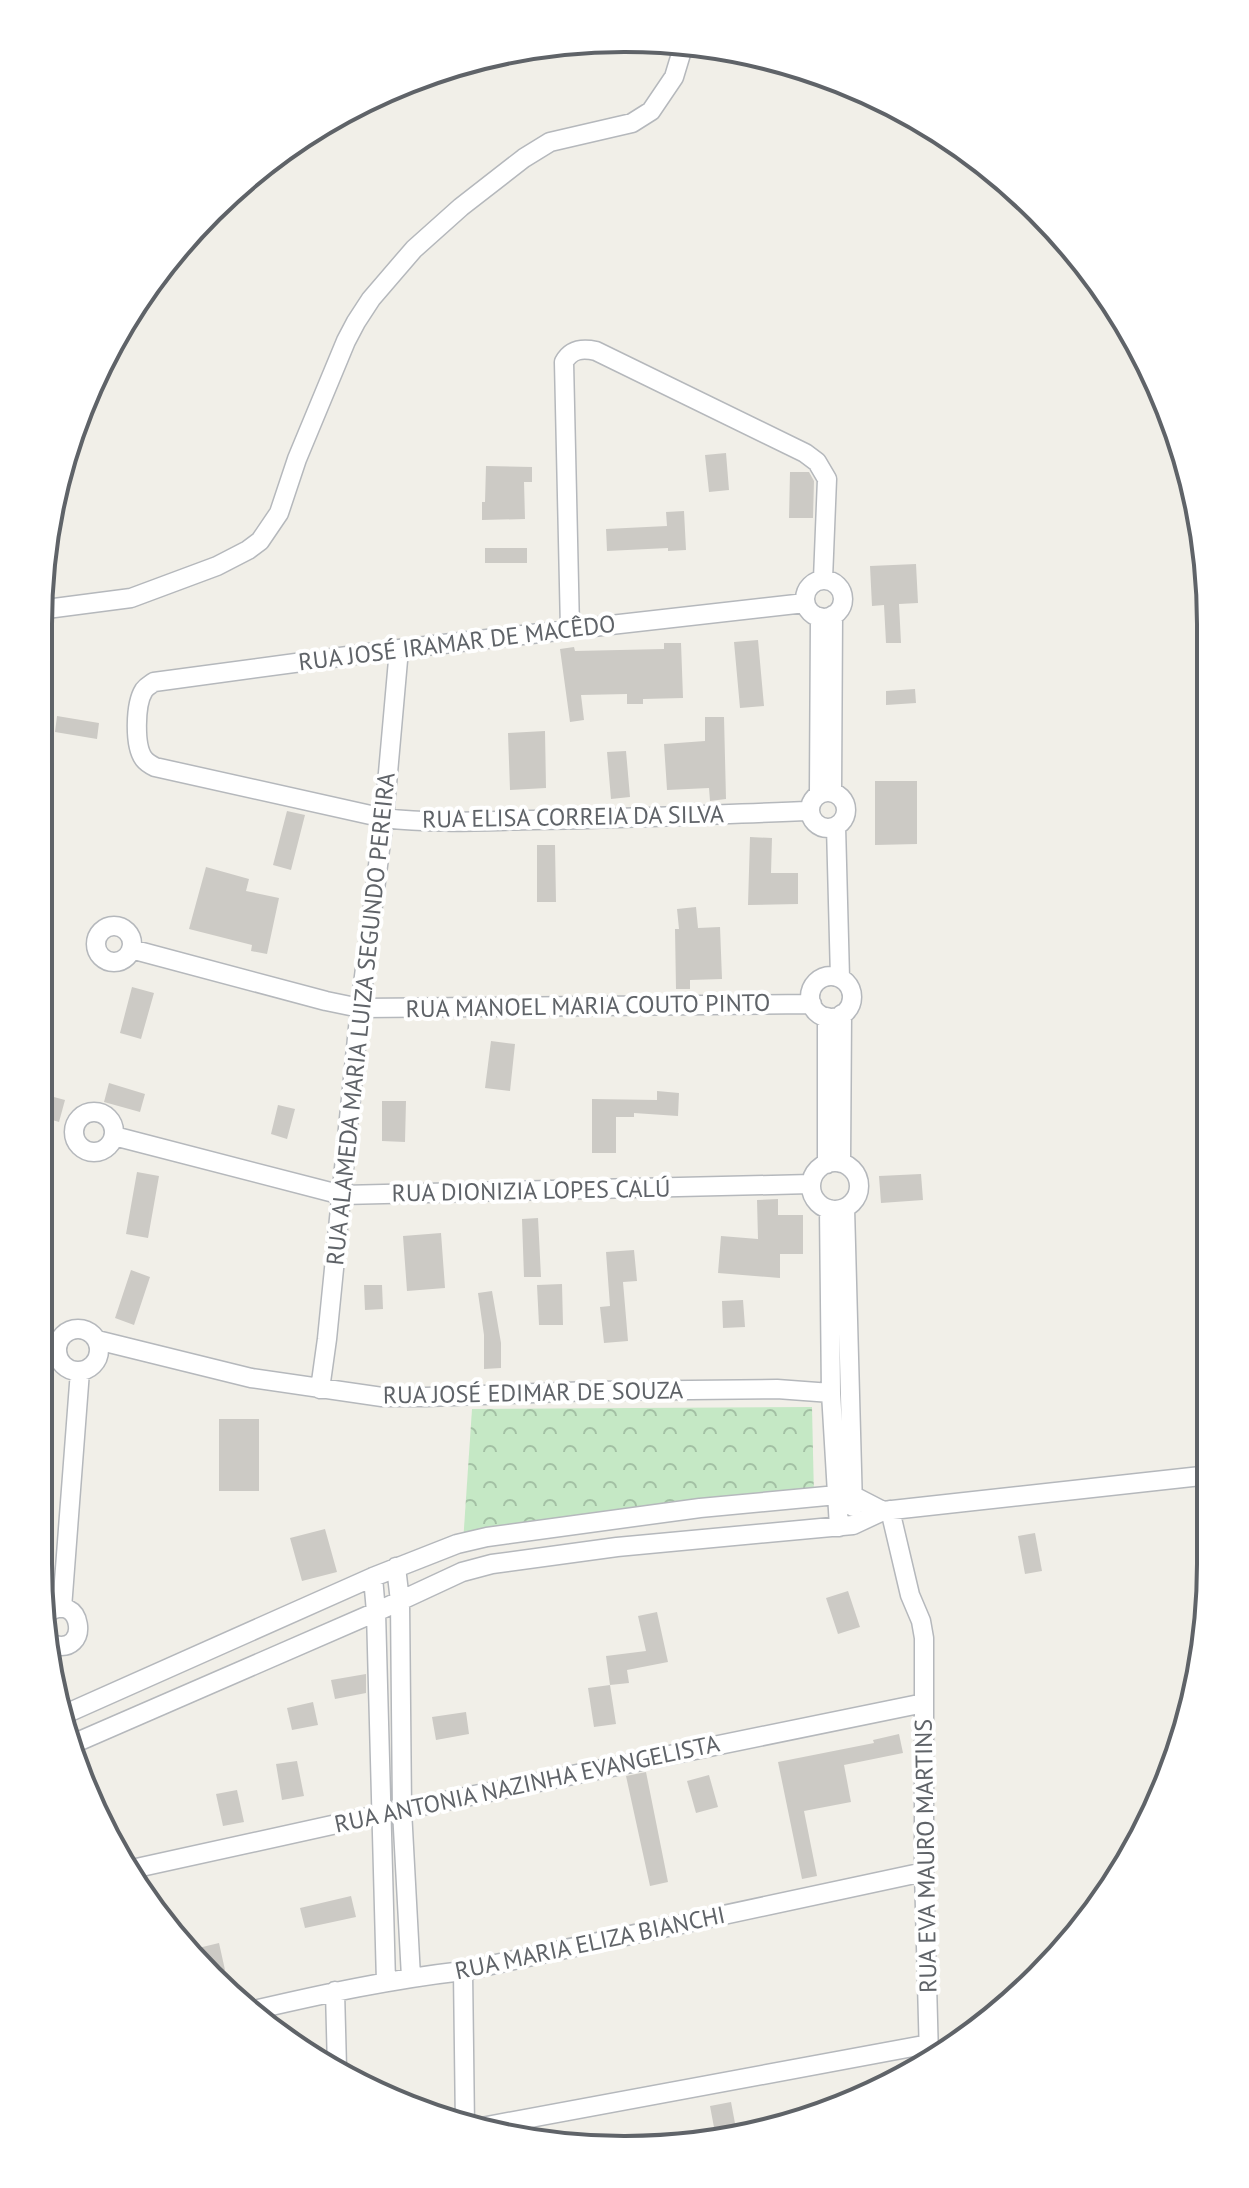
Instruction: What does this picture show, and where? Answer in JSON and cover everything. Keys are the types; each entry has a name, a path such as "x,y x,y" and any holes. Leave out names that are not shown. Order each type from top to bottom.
{"street":[{"path":"52,608 131,598 217,566 260,541 279,513 297,459 356,322 371,299 414,249 461,207 524,158 550,142 632,123 651,111 674,77 681,55"},
{"path":"570,629 564,362 567,355 585,349 596,351 805,453 817,462 827,479 823,579"},
{"path":"823,579 835,583 842,592 840,609 827,616 812,614 805,603 811,585 823,579"},
{"name":"RUA JOSÉ IRAMAR DE MACÊDO","path":"137,721 141,697 146,687 154,682 399,649 805,603"},
{"path":"826,792 827,616"},
{"name":"RUA ALAMEDA MARIA LUIZA SEGUNDO PEREIRA","path":"320,1389 360,1008 384,818 399,649"},
{"name":"RUA ELISA CORREIA DA SILVA","path":"137,721 141,754 145,762 155,767 384,818 414,821 559,820 810,811"},
{"path":"826,792 811,802 810,811 812,819 830,827"},
{"path":"826,792 842,797 846,809 843,820 830,827"},
{"path":"830,827 834,977"},
{"name":"RUA MANOEL MARIA COUTO PINTO","path":"131,949 360,1008 812,1004"},
{"path":"834,977 846,981 852,992 850,1005 834,1016 820,1014 812,1004 811,991 823,978 834,977"},
{"path":"834,1016 834,1164"},
{"name":"RUA DIONIZIA LOPES CALÚ","path":"114,1136 342,1195 811,1184"},
{"path":"834,1164 853,1171 859,1184 855,1198 837,1209 817,1203 811,1184 816,1172 834,1164"},
{"path":"837,1209 831,1393 845,1495"},
{"path":"837,1209 846,1526"},
{"name":"RUA JOSÉ EDIMAR DE SOUZA","path":"80,1371 67,1367 57,1350 66,1332 80,1328 87,1330 97,1340 251,1378 397,1397 777,1389 831,1393"},
{"path":"54,1611 80,1371 97,1360 100,1347 97,1340"},
{"path":"80,1741 462,1572 492,1564 617,1547 846,1526 886,1511 1197,1476"},
{"path":"72,1711 396,1567 457,1544 487,1537 700,1508 845,1495 886,1511"},
{"name":"RUA EVA MAURO MARTINS","path":"886,1511 910,1595 921,1621 925,1657 924,1872 929,2048"},
{"path":"396,1567 400,1601 402,1810 411,1977"},
{"path":"373,1577 386,1982"},
{"path":"54,1611 73,1613 79,1623 78,1635 69,1644 58,1646"},
{"name":"RUA ANTONIA NAZINHA EVANGELISTA","path":"139,1867 382,1814 924,1703"},
{"name":"RUA MARIA ELIZA BIANCHI","path":"264,2008 335,1991 463,1971 924,1872"},
{"path":"463,1971 465,2113"},
{"path":"335,1991 337,2058"},
{"path":"505,2123 925,2051"}],"green space":[{"path":"812,1407 814,1497 463,1543 472,1409"}],"building":[{"path":"726,453 729,490 709,492 705,455"},
{"path":"486,466 532,467 532,482 524,482 525,519 482,520"},
{"path":"790,472 809,472 814,481 813,518 789,518"},
{"path":"684,511 686,550 607,551 606,529 667,526 666,512"},
{"path":"485,548 527,548 527,563 485,563"},
{"path":"916,564 918,603 899,604 901,643 886,643 884,605 872,606 870,566"},
{"path":"758,640 764,706 740,708 734,642"},
{"path":"664,643 681,643 683,698 643,699 643,704 627,704 627,694 581,695 584,720 570,722 560,649 664,649"},
{"path":"915,689 916,703 886,705 886,691"},
{"path":"57,716 99,723 97,739 55,732"},
{"path":"705,717 724,717 726,799 710,801 709,788 667,790 664,744 705,741"},
{"path":"545,731 546,788 510,790 508,733"},
{"path":"626,751 630,797 611,799 607,752"},
{"path":"875,781 917,781 917,844 875,845"},
{"path":"287,811 305,815 291,870 273,865"},
{"path":"750,837 772,838 771,873 798,873 798,904 748,905"},
{"path":"537,845 555,845 556,902 537,902"},
{"path":"206,867 249,879 246,891 279,898 267,954 251,951 252,945 189,929"},
{"path":"696,907 698,928 720,927 722,979 690,980 690,989 676,989 677,909"},
{"path":"132,987 154,993 141,1039 120,1033"},
{"path":"491,1041 515,1044 510,1091 485,1088"},
{"path":"109,1083 145,1094 140,1112 104,1102"},
{"path":"657,1091 679,1093 678,1116 634,1113 634,1117 616,1117 616,1153 592,1153 592,1099 657,1100"},
{"path":"52,1096 65,1100 59,1122 52,1120"},
{"path":"382,1101 406,1101 405,1142 382,1141"},
{"path":"278,1105 295,1109 287,1139 271,1134"},
{"path":"137,1172 159,1176 148,1238 126,1234"},
{"path":"921,1174 923,1200 881,1203 879,1176"},
{"path":"778,1199 778,1215 803,1215 803,1254 780,1254 780,1278 718,1273 721,1236 758,1239 757,1200"},
{"path":"538,1218 541,1277 524,1277 522,1219"},
{"path":"441,1233 445,1288 407,1291 403,1236"},
{"path":"634,1250 637,1281 623,1282 628,1341 604,1343 600,1307 610,1306 606,1252"},
{"path":"131,1270 150,1277 134,1325 115,1318"},
{"path":"562,1284 563,1325 539,1325 537,1285"},
{"path":"364,1285 382,1285 383,1309 365,1310"},
{"path":"492,1291 501,1343 501,1368 484,1369 484,1335 478,1293"},
{"path":"743,1300 745,1327 723,1328 722,1301"},
{"path":"219,1419 259,1419 259,1491 219,1491"},
{"path":"325,1529 337,1572 302,1581 290,1538"},
{"path":"1035,1533 1042,1571 1025,1574 1018,1536"},
{"path":"848,1591 860,1627 838,1634 826,1598"},
{"path":"657,1612 668,1662 627,1670 629,1683 610,1685 606,1656 646,1651 638,1616"},
{"path":"366,1674 366,1693 335,1699 331,1680"},
{"path":"610,1685 616,1724 594,1727 588,1688"},
{"path":"313,1702 318,1725 292,1730 287,1708"},
{"path":"466,1712 469,1734 436,1740 432,1717"},
{"path":"899,1734 903,1753 844,1765 851,1802 804,1811 817,1876 802,1879 778,1762 874,1743 873,1740"},
{"path":"297,1761 304,1796 282,1800 276,1764"},
{"path":"646,1772 668,1882 650,1886 626,1776"},
{"path":"709,1775 718,1807 696,1813 687,1781"},
{"path":"237,1790 244,1822 223,1826 216,1794"},
{"path":"351,1896 356,1917 305,1928 300,1908"},
{"path":"219,1943 225,1970 223,1970 200,1948"},
{"path":"731,2102 735,2125 714,2129 710,2106"}]}
